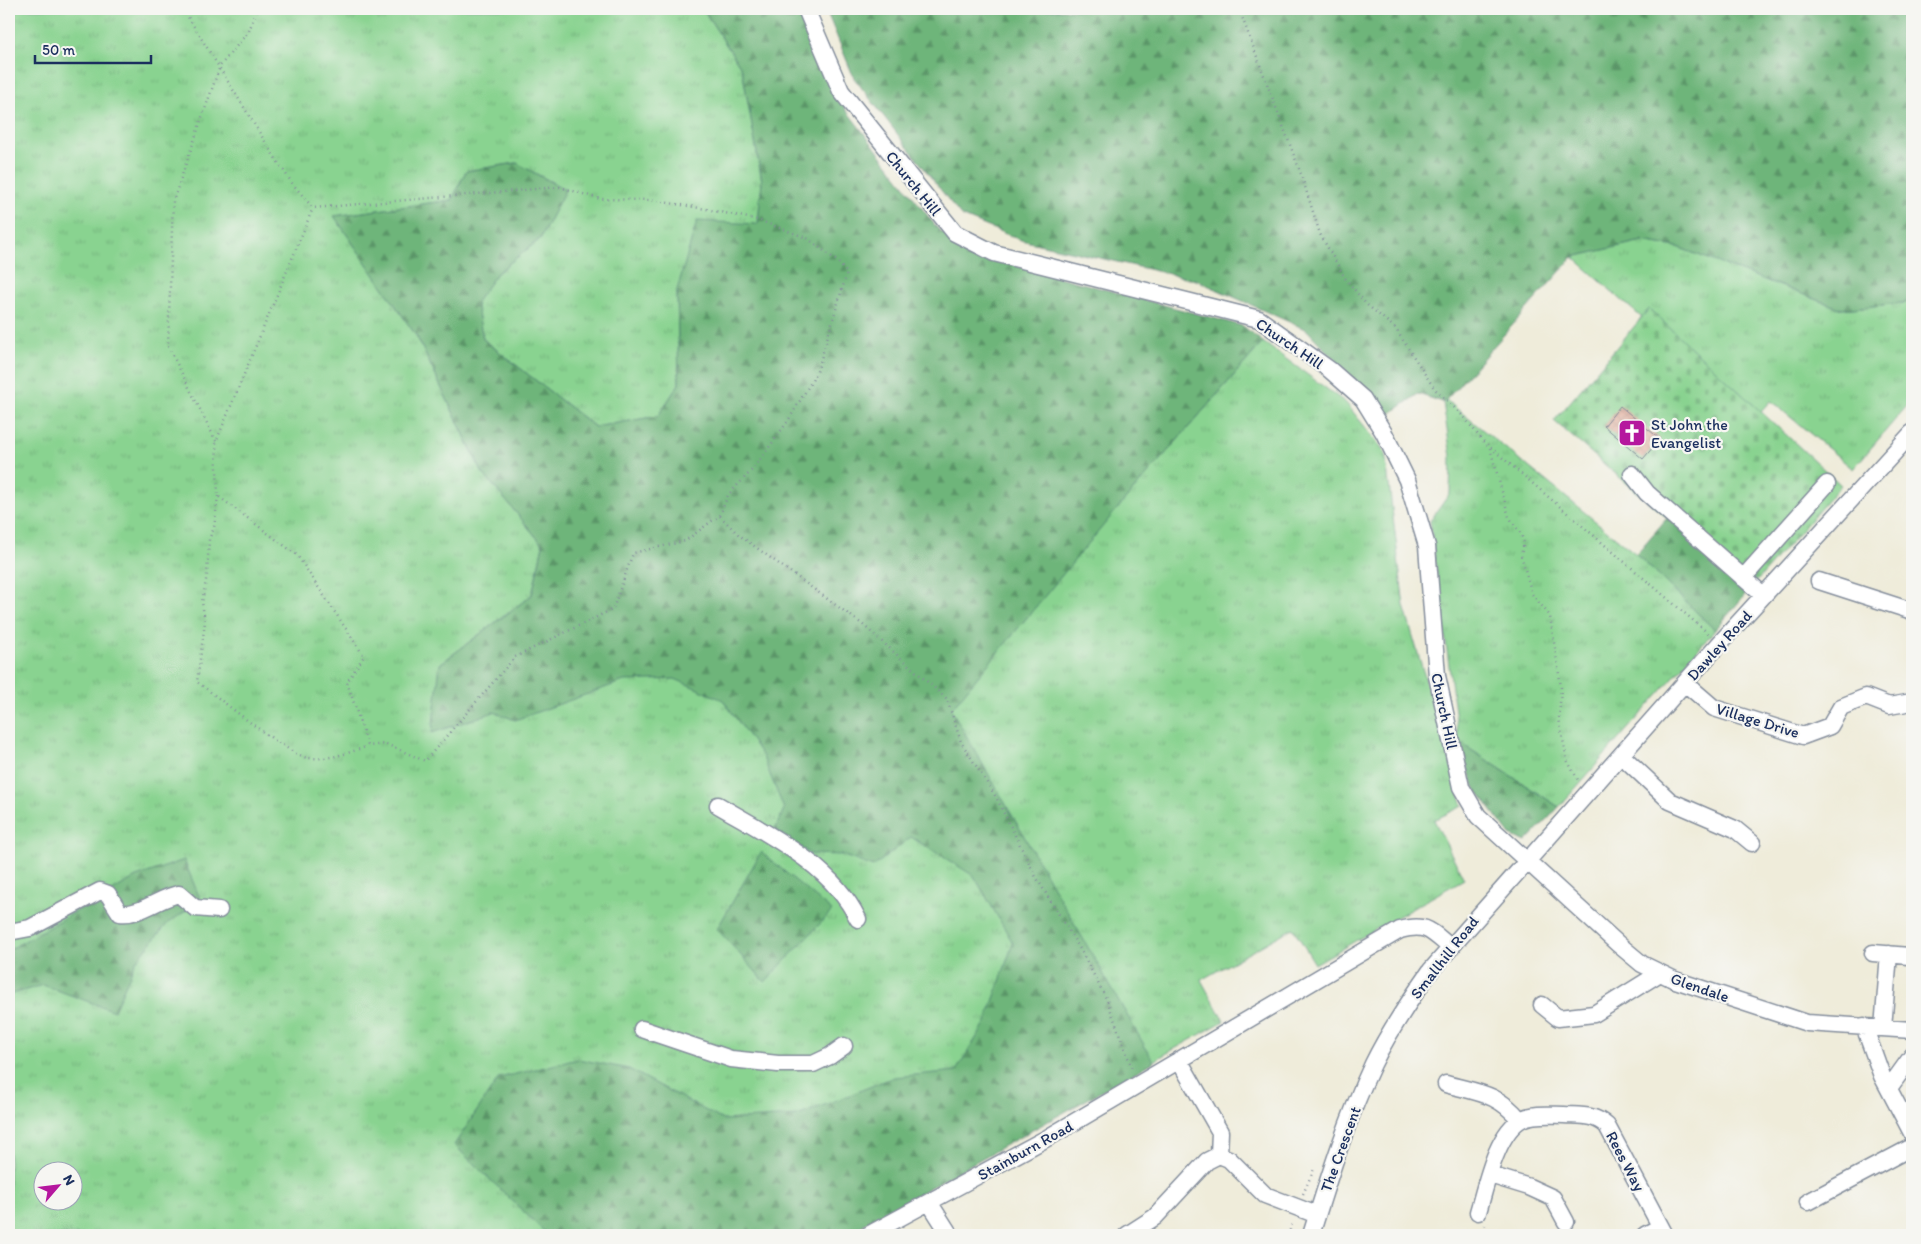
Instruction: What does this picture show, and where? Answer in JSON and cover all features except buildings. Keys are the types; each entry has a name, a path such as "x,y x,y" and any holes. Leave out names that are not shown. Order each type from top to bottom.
{"street":[{"name":"Church Hill","path":"806,9 840,91 955,233 994,253 1259,319 1330,370 1364,400 1384,433 1407,480 1427,546 1437,676 1461,786 1478,816 1527,860"},
{"name":"Dawley Road","path":"1527,860 1763,595 1912,433"},
{"path":"1632,474 1647,493 1763,595"},
{"path":"1743,578 1827,484"},
{"path":"1819,581 1912,611"},
{"name":"Village Drive","path":"1685,683 1714,708 1803,736 1830,726 1841,707 1866,697 1890,706 1912,702"},
{"path":"1621,755 1670,801 1735,829 1752,843"},
{"path":"718,805 782,843 819,869 848,899 858,919"},
{"name":"Smallhill Road","path":"1373,1064 1408,1003 1450,947 1527,860"},
{"name":"Glendale","path":"1527,860 1642,964 1675,980 1807,1023 1912,1030"},
{"path":"9,932 30,928 100,892 108,894 120,914 129,914 169,896 180,894 195,908 219,910"},
{"name":"Stainburn Road","path":"868,1235 1050,1137 1400,930 1416,926 1432,932 1450,947"},
{"path":"1883,1028 1881,954 1909,956"},
{"path":"1542,1005 1558,1018 1594,1014 1660,973"},
{"path":"1864,1026 1882,1076 1912,1133"},
{"path":"642,1029 731,1059 778,1064 813,1064 830,1056 844,1046"},
{"path":"1889,1088 1912,1056"},
{"path":"1179,1060 1220,1132 1219,1155"},
{"name":"The Crescent","path":"1311,1235 1338,1152 1373,1064"},
{"path":"1446,1084 1497,1098 1509,1106 1520,1120 1503,1136 1478,1212"},
{"name":"Rees Way","path":"1520,1120 1528,1117 1550,1115 1598,1118 1607,1126 1663,1231"},
{"path":"1808,1202 1912,1148"},
{"path":"1127,1235 1155,1217 1207,1161 1219,1155 1229,1159 1265,1195 1317,1215"},
{"path":"1490,1175 1529,1187 1552,1198 1566,1222"},
{"path":"929,1202 950,1235"},
{"path":"1645,1235 1663,1231"}],"path":[{"path":"183,9 274,156 292,183 313,208"},
{"path":"257,9 249,31 220,66 173,201 168,346 216,442 218,496 214,528 209,539 207,575 202,602 205,622 197,682 270,736 306,758 333,758 368,746 386,744 425,761 515,657 613,609 633,553 685,540 720,515 728,495 754,468 788,421 817,372 847,273 836,260 807,238 758,220 651,200 600,200 560,187 313,208"},
{"path":"1239,9 1301,174 1320,234 1345,278 1366,304 1395,328 1434,388 1490,448 1720,643"},
{"path":"216,442 313,208"},
{"path":"1490,448 1509,517 1521,534 1524,543 1521,555 1532,594 1550,616 1561,687 1559,719 1565,752 1567,760 1586,794"},
{"path":"218,496 297,556 364,656 347,682 368,746"},
{"path":"720,515 739,535 862,624 947,699 961,742 996,798 1036,877 1080,949 1107,1000 1138,1084"}],"green space":[{"path":"9,9 703,9 742,69 762,181 758,224 677,290 679,384 658,416 595,427 483,339 475,302 497,273 540,239 565,189 516,163 466,171 452,200 335,216 417,337 482,472 543,545 532,595 440,664 494,712 1118,508 1263,342 1346,403 1385,452 1404,606 1463,806 1434,820 1464,879 1315,964 1293,928 1201,980 1224,1021 845,1235 9,1235"},
{"path":"703,9 796,9 846,110 938,229 972,254 1243,326 1263,342 1118,508 951,709 1154,1062 845,1235 548,1235 454,1145 499,1078 578,1059 629,1069 723,1120 797,1116 894,1077 956,1071 986,1022 1013,943 974,876 911,837 873,867 842,855 810,854 775,829 784,809 762,755 723,700 675,679 624,681 515,720 494,712 432,733 440,664 532,595 543,545 482,472 417,337 334,216 452,200 466,171 517,163 565,190 540,239 497,273 476,302 483,339 595,427 658,416 679,384 677,290 697,221 758,224 762,181 742,69"},
{"path":"1912,9 1912,302 1842,309 1677,247 1642,241 1573,257 1446,400 1443,402 1418,394 1387,416 1307,330 1196,280 1021,240 961,216 854,78 826,10"},
{"path":"1642,241 1677,247 1842,309 1912,302 1912,400 1853,469 1771,401 1761,412 1649,310 1642,318 1573,257"},
{"path":"1649,309 1841,485 1750,589 1554,421"},
{"path":"1446,400 1636,554 1715,630 1559,807 1459,742 1430,521 1450,493 1451,457 1443,402"},
{"path":"1667,518 1750,589 1715,630 1636,554"},
{"path":"1459,742 1559,807 1526,842 1510,835 1474,787"},
{"path":"761,852 832,911 765,982 717,929"},
{"path":"184,860 201,901 168,923 136,961 114,1011 43,985 9,995 9,950 136,877"}],"place":[{"name":"St John the Evangelist","path":"1632,433"}]}
